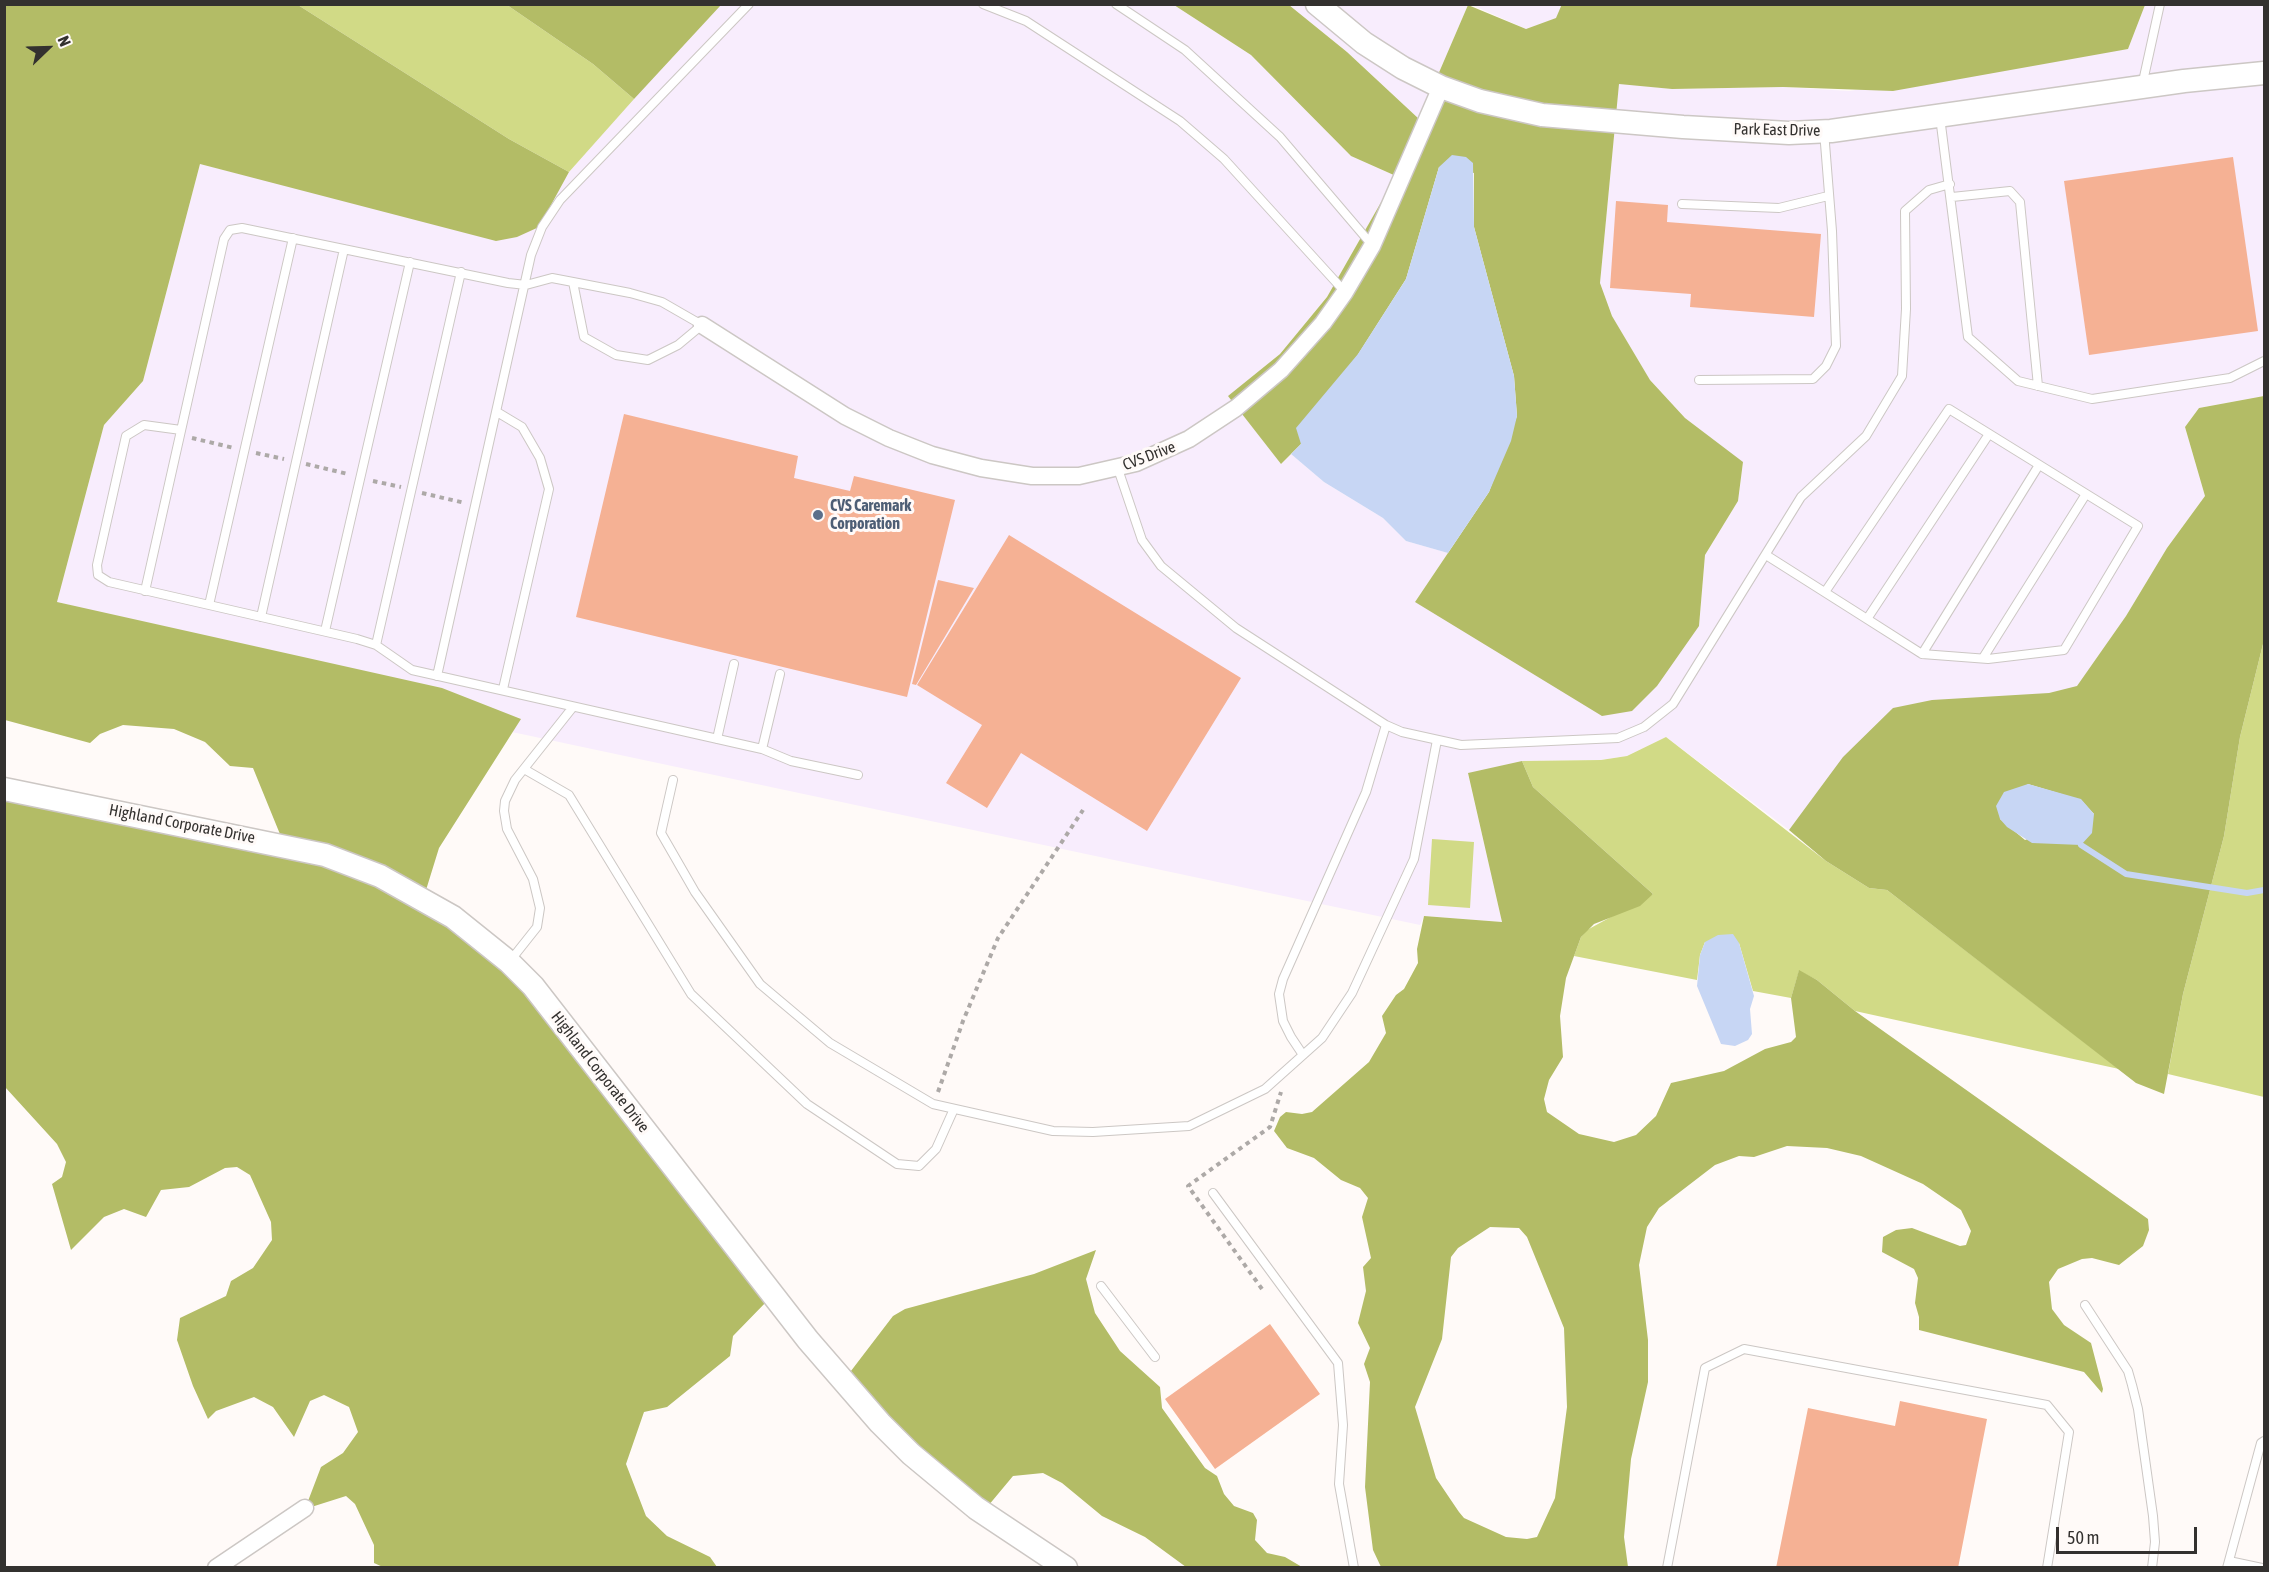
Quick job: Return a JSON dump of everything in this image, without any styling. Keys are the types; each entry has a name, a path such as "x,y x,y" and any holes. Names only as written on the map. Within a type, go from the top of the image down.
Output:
{"street":[{"name":"Park East Drive","path":"1317,4 1382,56 1441,87 1500,107 1542,115 1683,127 1789,133 1824,131 1940,117 2142,87 2265,73"},
{"name":"CVS Drive","path":"702,325 846,416 909,447 973,466 1032,476 1079,476 1118,469 1172,449 1236,408 1295,355 1346,292 1372,246 1441,87"},
{"name":"Highland Corporate Drive","path":"4,789 290,846 352,864 428,901 484,940 509,962 553,1010 856,1398 911,1454 960,1496 1014,1535 1066,1568"},
{"path":"224,1565 305,1508"}],"lane":[{"path":"437,676 531,255 542,227 560,200 749,4"},
{"path":"983,4 1026,21 1180,121 1224,159 1346,292"},
{"path":"1116,4 1185,50 1281,137 1372,246"},
{"path":"2142,87 2160,4"},
{"path":"1940,117 1952,197 1968,337 2018,381 2092,399 2230,378 2265,361"},
{"path":"1699,380 1813,379 1826,366 1836,345 1832,231 1824,131"},
{"path":"1118,469 1142,540 1161,566 1202,602 1252,640 1386,725 1402,732 1461,745 1618,738 1644,727 1672,704 1802,497 1866,436 1902,376 1906,309 1905,211 1929,190 1950,184"},
{"path":"1952,197 2010,191 2020,202 2038,386"},
{"path":"1682,204 1779,208 1828,196"},
{"path":"145,591 225,236 237,227 526,285 552,278 573,282 662,302 702,325 678,345 648,360 616,354 584,337 573,282"},
{"path":"210,605 292,238"},
{"path":"261,617 344,249"},
{"path":"325,632 410,262"},
{"path":"376,645 461,272"},
{"path":"1766,555 1922,654 1983,658 2064,650 2138,526 1948,409 1825,592"},
{"path":"497,412 522,427 540,458 549,489 503,689"},
{"path":"180,433 144,425 126,436 98,575 109,582 376,645 412,670 762,749 791,761 858,775"},
{"path":"1867,619 1989,434"},
{"path":"1922,654 2039,465"},
{"path":"1983,658 2086,494"},
{"path":"717,739 734,664"},
{"path":"762,749 780,674"},
{"path":"509,962 532,934 540,918 537,890 510,838 505,820 509,791 573,707"},
{"path":"1304,1055 1290,1037 1283,1021 1279,994 1283,979 1366,792 1386,725"},
{"path":"673,780 661,833 695,892 760,984 830,1043 933,1104 953,1111 1053,1131 1093,1132 1189,1126 1265,1089 1322,1038 1352,993 1414,859 1437,740"},
{"path":"524,769 569,795 691,994 807,1104 897,1164 920,1167 936,1149 953,1111"},
{"path":"1213,1193 1338,1362 1343,1425 1339,1484 1354,1568"},
{"path":"1101,1286 1155,1357"},
{"path":"2085,1305 2127,1371 2134,1393 2153,1516 2155,1542 2152,1568"},
{"path":"1667,1568 1705,1368 1744,1349 2047,1405 2069,1432 2047,1568"},
{"path":"2262,1568 2228,1564 2261,1443 2265,1441"}],"path":[{"path":"180,433 476,504"},
{"path":"933,1104 963,1021 998,938 1083,810"},
{"path":"1262,1289 1188,1186 1270,1127 1288,1069"}],"shaded area":[{"path":"721,5 1174,5 1251,55 1351,156 1396,176 1327,297 1280,354 1229,396 1281,464 1291,454 1324,482 1383,518 1406,541 1448,553 1415,602 1699,626 1705,555 1738,501 1743,463 1685,418 1650,380 1612,316 1600,283 1619,83 1672,89 1783,87 1849,91 2128,49 2145,5 2264,5 2264,396 2199,408 2185,427 2205,496 2167,548 2126,616 2077,687 2049,693 1820,790 1789,830 1666,737 1627,756 1601,760 1522,761 1468,774 1502,922 1424,916 1420,925 512,732 520,718 57,602 104,425 143,381 200,164 313,192 539,227 569,172 643,87"},
{"path":"1289,5 1468,5 1419,119 1347,52"},
{"path":"1472,5 1562,5 1557,18 1526,29"}],"green space":[{"path":"1562,4 2145,5 2128,49 1893,91 1783,87 1672,89 1619,84 1600,283 1612,316 1650,380 1685,418 1743,462 1738,501 1705,555 1699,626 1657,686 1632,711 1602,716 1415,602 1489,492 1517,416 1514,376 1474,227 1474,173 1439,167 1406,279 1301,444 1281,464 1228,396 1280,354 1327,297 1396,176 1351,156 1251,55 1174,5 1289,5 1347,52 1419,119 1468,5 1526,29 1556,18"},
{"path":"5,5 298,5 509,139 569,172 539,227 517,237 496,241 200,164 143,381 104,425 57,602 442,688 521,719 439,848 422,903 506,967 768,1300 733,1336 730,1356 667,1407 644,1412 626,1464 646,1516 667,1536 710,1557 717,1567 385,1568 374,1563 374,1545 355,1504 346,1496 305,1509 321,1467 343,1453 358,1432 349,1407 324,1395 310,1401 294,1437 273,1407 254,1397 216,1411 208,1419 193,1386 177,1340 180,1318 226,1296 231,1281 253,1268 272,1240 271,1222 250,1175 237,1167 225,1168 189,1187 161,1190 146,1217 124,1209 104,1217 71,1250 52,1184 62,1177 66,1162 57,1144 5,1087 5,789 284,844 253,768 230,766 205,742 174,729 123,725 100,734 90,743 5,720"},
{"path":"298,5 507,5 593,64 634,99 569,172 509,139"},
{"path":"507,5 721,5 634,99 593,64"},
{"path":"2264,396 2264,640 2240,737 2224,836 2183,994 2164,1094 2136,1083 1887,890 1869,888 1826,861 1789,830 1843,757 1893,708 1932,700 2049,693 2077,686 2126,616 2167,548 2205,496 2185,427 2199,408","holes":["2028,784 2081,800 2094,814 2025,840 2000,819"]},
{"path":"2264,640 2264,1097 2168,1074 2183,994 2224,836 2240,737"},
{"path":"1666,737 1826,861 1869,888 1887,890 2119,1069 1855,1011 1817,980 1799,971 1791,998 1753,991 1739,943 1705,942 1700,955 1697,980 1574,956 1581,937 1587,930 1653,894 1533,787 1522,761 1601,760 1627,756"},
{"path":"1522,761 1533,787 1653,894 1640,906 1594,924 1581,937 1566,978 1560,1016 1563,1057 1549,1080 1544,1099 1547,1112 1579,1134 1614,1142 1636,1135 1656,1116 1671,1083 1724,1071 1765,1049 1791,1042 1796,1037 1791,998 1799,970 1817,980 1855,1011 2148,1219 2149,1230 2143,1246 2119,1265 2092,1258 2082,1259 2058,1269 2049,1282 2052,1309 2064,1325 2091,1343 2103,1389 2102,1393 2084,1372 1919,1330 1919,1317 1915,1303 1918,1278 1914,1269 1882,1252 1883,1237 1896,1230 1912,1228 1960,1246 1966,1245 1971,1231 1961,1210 1923,1184 1861,1156 1827,1148 1787,1146 1754,1157 1739,1156 1715,1165 1659,1208 1647,1227 1639,1265 1648,1340 1648,1382 1631,1459 1624,1537 1628,1567 1381,1567 1373,1550 1365,1487 1370,1382 1364,1364 1370,1348 1358,1323 1366,1291 1363,1267 1371,1258 1362,1217 1368,1198 1360,1188 1341,1180 1314,1158 1287,1148 1274,1131 1280,1117 1286,1112 1302,1114 1312,1112 1369,1062 1386,1033 1382,1016 1396,995 1404,989 1418,963 1417,949 1424,916 1502,922 1468,773","holes":["1490,1227 1519,1228 1527,1237 1564,1328 1567,1407 1555,1498 1537,1537 1527,1539 1506,1537 1464,1518 1436,1478 1415,1407 1442,1339 1451,1257 1458,1248"]},
{"path":"1432,839 1474,842 1470,908 1428,905"},
{"path":"1096,1250 1086,1279 1095,1313 1120,1351 1160,1387 1162,1408 1205,1468 1217,1476 1224,1494 1234,1506 1253,1513 1257,1520 1255,1540 1267,1553 1285,1557 1302,1567 1186,1567 1145,1537 1102,1516 1062,1483 1043,1473 1013,1476 983,1512 841,1384 893,1316 905,1309 1034,1274"}],"water":[{"path":"1452,155 1466,157 1473,163 1474,227 1514,376 1517,416 1511,441 1489,492 1448,553 1406,541 1383,518 1324,482 1291,454 1301,444 1296,428 1358,354 1406,279 1439,167"},
{"path":"2028,784 2081,799 2094,814 2092,833 2081,845 2032,843 2007,827 2000,819 1996,806 2004,792"},
{"path":"1733,934 1739,943 1754,996 1750,1009 1752,1034 1748,1040 1735,1046 1721,1044 1697,986 1700,955 1705,942 1718,935"}],"building":[{"path":"2233,157 2258,331 2089,355 2064,181"},
{"path":"1616,201 1668,205 1667,222 1821,234 1814,317 1690,307 1691,294 1610,288"},
{"path":"624,414 798,456 794,478 850,491 854,476 955,500 907,697 576,617"},
{"path":"1009,535 1241,678 1147,831 1021,753 987,808 946,783 982,725 917,685"},
{"path":"938,580 974,588 916,685 912,684"},
{"path":"1270,1324 1320,1394 1215,1469 1165,1399"},
{"path":"1900,1401 1987,1419 1958,1568 1776,1568 1808,1408 1895,1426"}],"waterway":[{"path":"2081,845 2126,874 2247,893 2264,890"}],"place":[{"name":"CVS Caremark Corporation","path":"818,515"}]}
